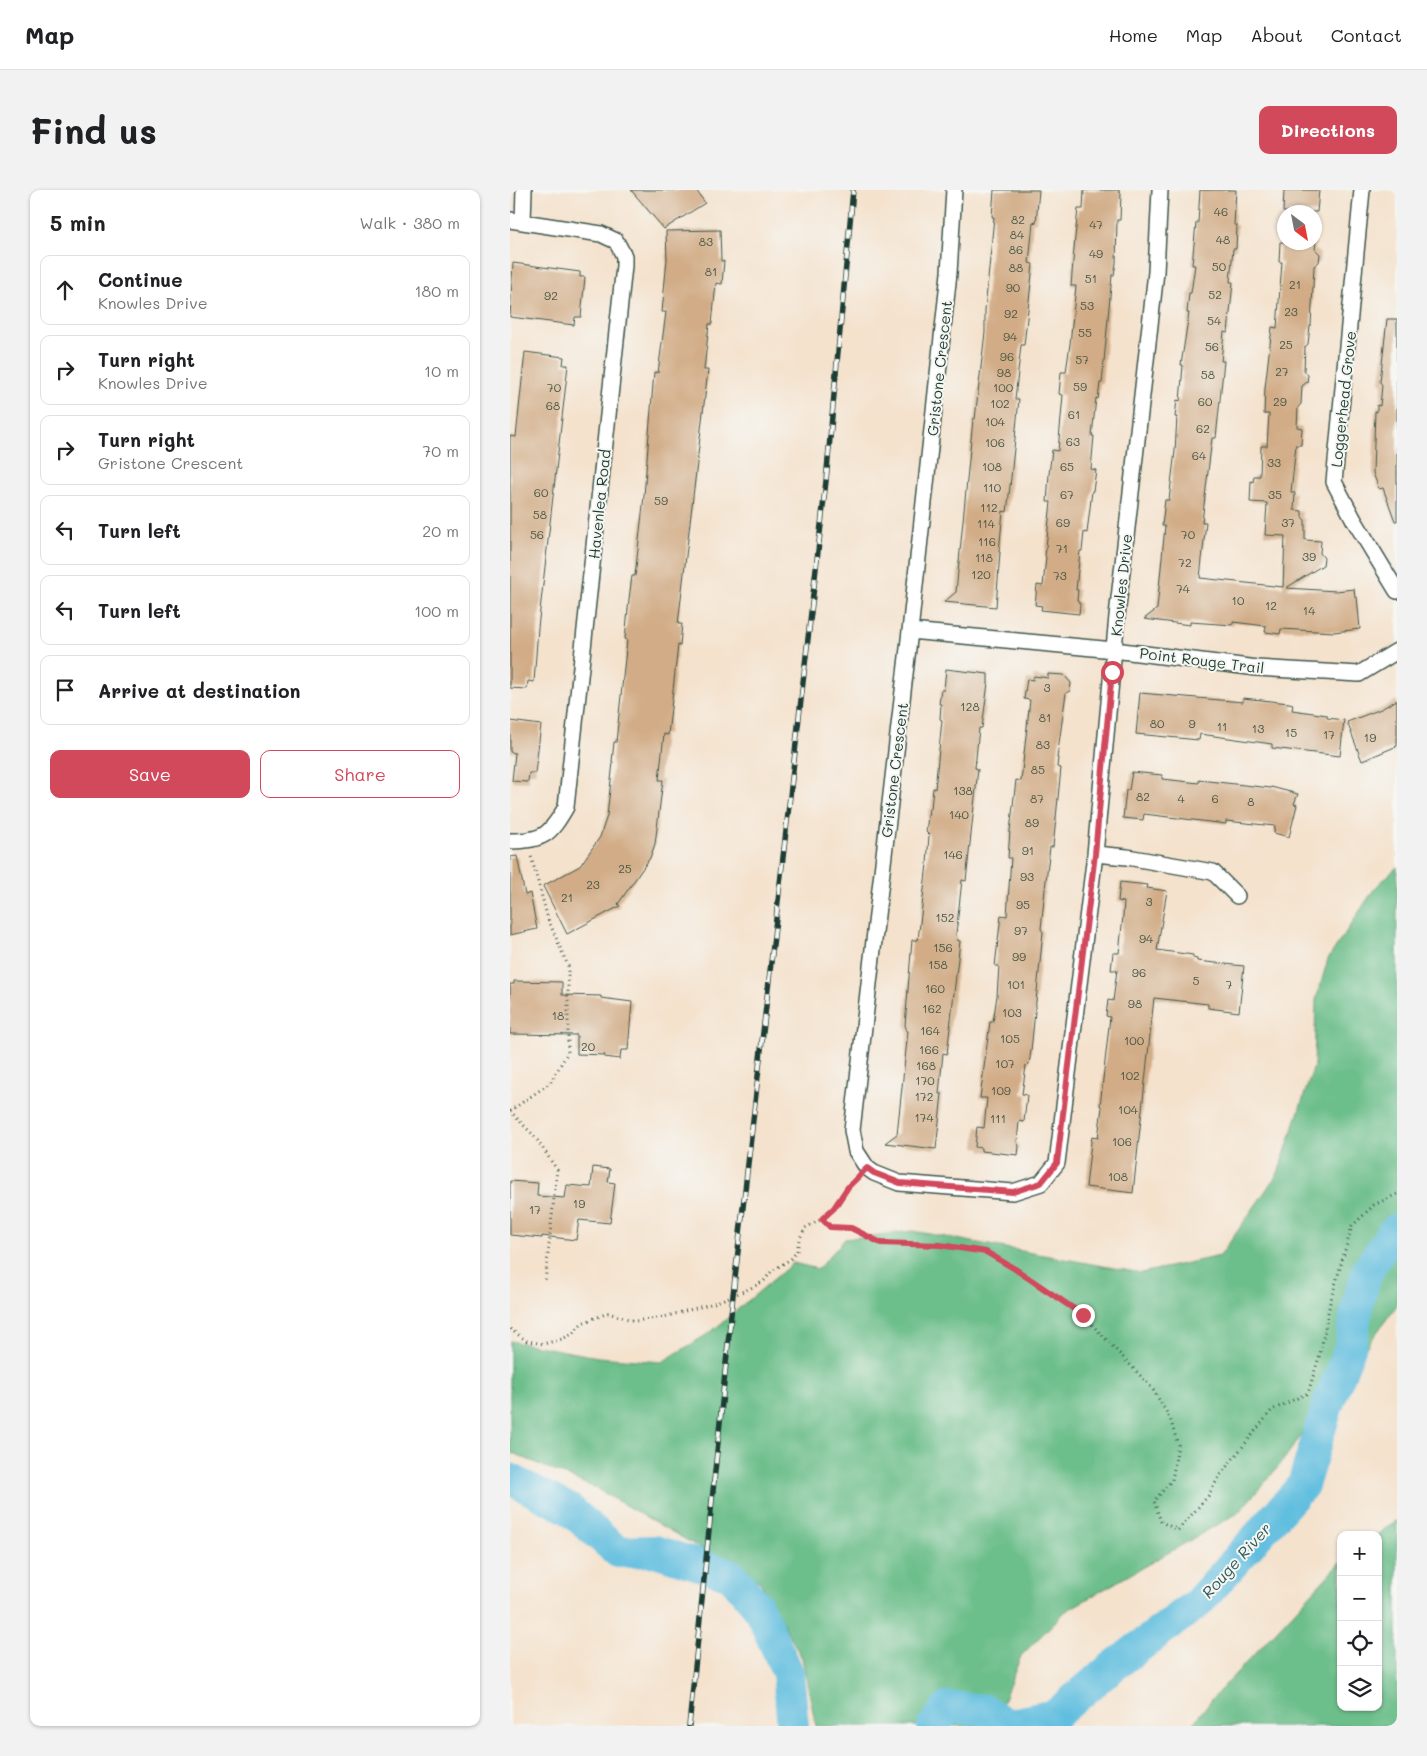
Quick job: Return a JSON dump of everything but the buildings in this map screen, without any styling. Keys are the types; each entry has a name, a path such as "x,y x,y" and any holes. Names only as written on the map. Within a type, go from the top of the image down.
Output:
{"street":[{"path":"516,221 524,190"},
{"name":"Gristone Crescent","path":"867,1168 856,1151 852,1130 910,631 949,273 954,190"},
{"name":"Knowles Drive","path":"867,1168 874,1173 900,1183 1013,1192 1041,1183 1057,1163 1095,854 1114,650 1156,272 1160,190"},
{"name":"Loggerhead Grove","path":"1362,190 1334,482 1354,520 1397,591"},
{"name":"Havenlea Road","path":"510,841 527,841 543,837 556,824 566,807 624,266 624,256 616,240 601,234 516,221"},
{"name":"Point Rouge Trail","path":"910,631 1114,650 1257,668 1359,674 1397,651"},
{"path":"1095,854 1127,857 1214,872 1237,896"}],"path":[{"path":"527,841 548,919 568,966 568,1052 550,1083 510,1111 536,1138 557,1170 546,1282"},
{"path":"510,1329 527,1341 543,1344 562,1339 572,1334 582,1323 608,1313 635,1321 664,1317 714,1303 749,1289 764,1281 771,1272 792,1258 797,1251 799,1240 805,1228 822,1219 834,1208 848,1187 867,1168"},
{"path":"822,1219 830,1227 851,1228 881,1243 940,1245 986,1252 1015,1269 1083,1315 1152,1388 1170,1418 1178,1445 1172,1480 1154,1502 1161,1522 1178,1530 1208,1496 1220,1475 1272,1410 1308,1393 1320,1354 1330,1303 1352,1226 1374,1205 1397,1194"}],"green space":[{"path":"1397,867 1397,1305 1279,1466 1238,1513 1066,1611 1021,1656 993,1726 816,1726 802,1658 760,1582 595,1488 510,1452 510,1341 598,1357 662,1362 711,1332 793,1263 818,1269 845,1239 913,1231 1141,1273 1220,1256 1278,1173 1314,1066 1316,1000 1328,959 1375,888"},
{"path":"1397,1520 1397,1726 1191,1726 1212,1699 1337,1566 1337,1711 1382,1711 1382,1531"}],"waterway":[{"name":"Rouge River","path":"933,1726 948,1707 985,1710 1007,1725 1055,1715 1111,1668 1198,1603 1303,1485 1327,1407 1350,1348 1359,1298 1368,1270 1391,1234 1397,1229"},
{"name":"Rouge River","path":"510,1479 569,1509 618,1552 655,1551 731,1575 758,1607 788,1673 793,1726"}],"railway":[{"path":"689,1726 733,1295 826,481 853,190"}],"route":[{"path":"1083,1315 1015,1269 986,1252 940,1245 881,1243 851,1228 830,1227 822,1219 834,1208 848,1187 867,1168 874,1173 900,1183 1013,1192 1041,1183 1057,1163 1095,854 1112,672"}]}
